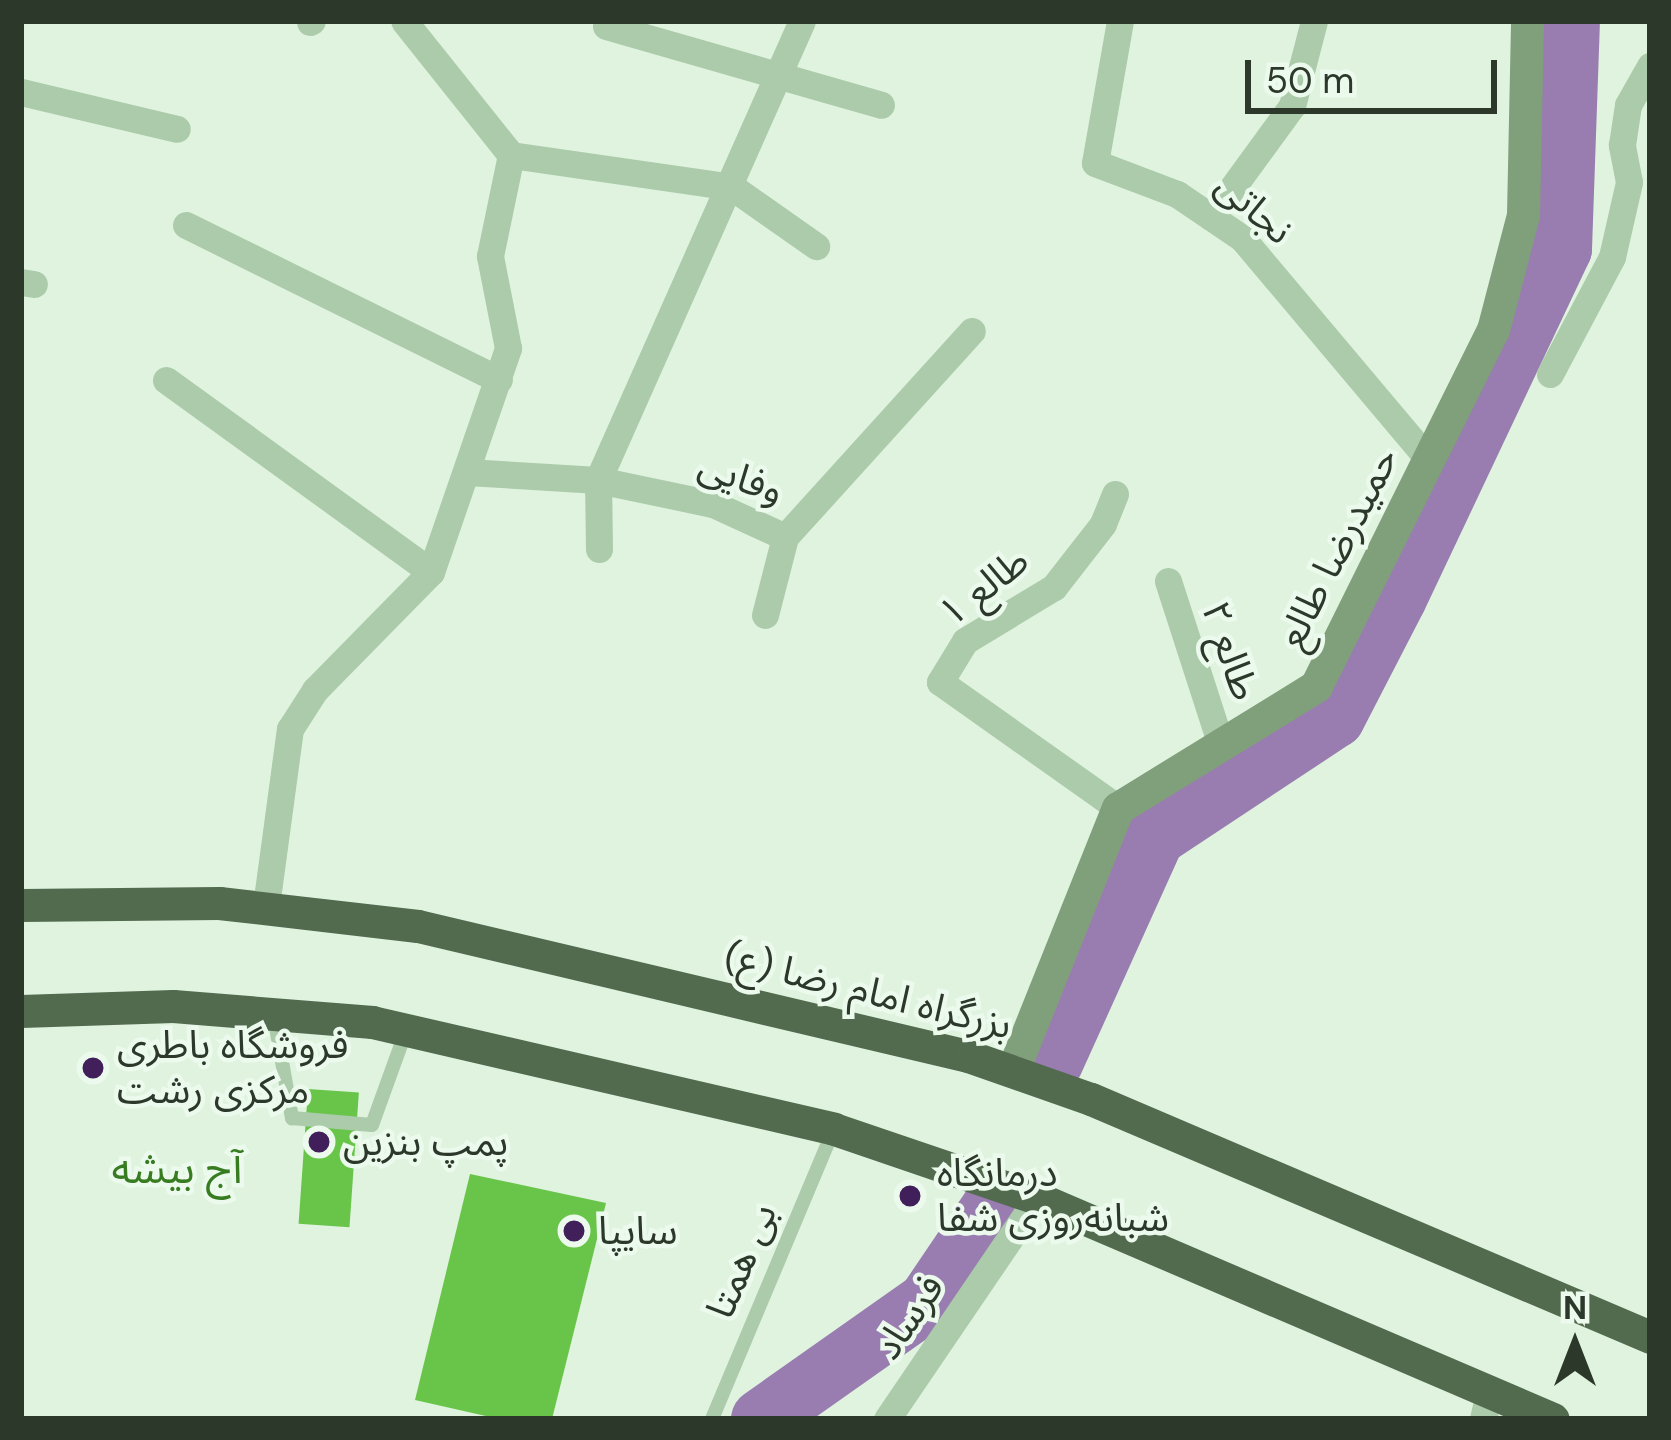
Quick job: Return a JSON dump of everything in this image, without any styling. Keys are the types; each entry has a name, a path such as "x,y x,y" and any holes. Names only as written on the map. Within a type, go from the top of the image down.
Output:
{"highway":[{"name":"بزرگراه امام رضا (ع)","path":"21,904 266,906 446,932 1013,1070 1650,1337"},
{"path":"21,1011 273,1011 407,1028 834,1129 1036,1198 1486,1405 1553,1419"}],"main road":[{"name":"حمیدرضا طالع","path":"1118,808 1316,686 1492,330 1523,214 1527,21"},
{"path":"1013,1070 1118,808"}],"street":[{"path":"404,21 512,155 732,187 816,246"},
{"path":"599,549 598,480 802,21"},
{"name":"نجاتی","path":"1120,21 1096,163 1177,194 1242,238 1429,460"},
{"path":"1211,217 1292,106 1314,21"},
{"path":"605,26 778,80 881,105"},
{"path":"1550,374 1612,257 1630,182 1622,146 1628,105 1650,66"},
{"path":"21,92 177,129"},
{"path":"266,906 290,729 315,690 431,572 499,380 506,313 490,256 512,155"},
{"path":"186,225 499,380"},
{"name":"وفایی","path":"467,472 598,480 712,504 785,537 972,331"},
{"path":"166,380 431,572"},
{"name":"طالع ۱","path":"1114,494 1102,524 1054,587 965,641 940,682 1118,808"},
{"path":"765,615 785,537"},
{"name":"طالع ۲","path":"1168,581 1221,745"},
{"name":"فرساد","path":"887,1419 1036,1198"}],"lane":[{"path":"273,1011 292,1118 372,1125 407,1028"},
{"name":"بی همتا","path":"712,1419 834,1129"}],"building":[{"path":"308,1089 359,1093 349,1227 299,1224"},
{"path":"470,1174 606,1203 552,1419 499,1419 415,1400"}],"waterway":[{"path":"1053,1063 1155,837 1335,718 1397,598 1562,249 1570,21"},
{"path":"761,1419 928,1301 997,1199"}],"place":[{"name":"فروشگاه باطری مرکزی رشت","path":"93,1068"},
{"name":"پمپ بنزین","path":"319,1142"},
{"name":"درمانگاه شبانه‌روزی شفا","path":"910,1196"},
{"name":"سایپا","path":"574,1231"}],"district":[{"name":"آج بیشه","path":"177,1169"}]}
